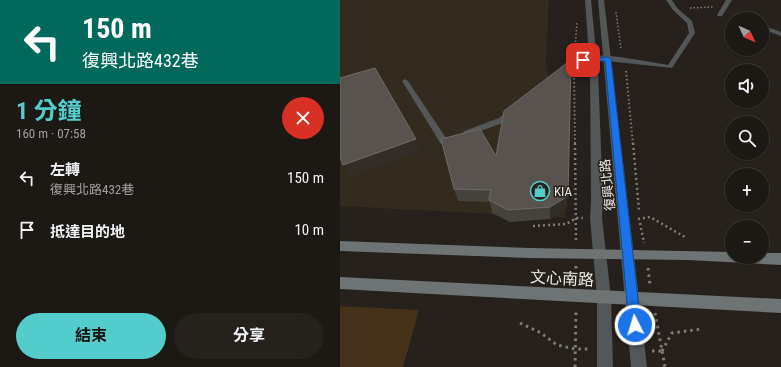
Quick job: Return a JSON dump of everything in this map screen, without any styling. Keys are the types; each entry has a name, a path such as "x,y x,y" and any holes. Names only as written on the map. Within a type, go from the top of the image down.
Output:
{"main road":[{"name":"文心南路","path":"340,246 522,252 688,254 725,256"},
{"name":"文心南路","path":"769,258 781,259"},
{"name":"文心南路","path":"340,283 604,297 652,302 781,306"}],"street":[{"name":"復興北路","path":"588,0 593,59 597,200 596,218 604,297 605,367"},
{"name":"復興北路","path":"601,0 624,219 626,254 633,299 639,367"},
{"path":"769,30 781,34"}],"lane":[{"path":"556,75 573,61 593,59 625,60 670,67 692,33 690,22 675,9 669,0"},
{"path":"720,16 729,0"},
{"path":"405,81 444,142 502,120 520,105"}],"path":[{"path":"675,9 725,6"},
{"path":"615,7 621,51 625,60 640,220 650,217 685,237"},
{"path":"533,226 566,224 577,218 573,61 576,45 577,15"},
{"path":"520,323 541,333 557,345 575,349 575,367"},
{"path":"665,367 662,351 672,333 702,329"}],"shaded area":[{"path":"340,0 549,0 546,60 566,218 340,206"},
{"path":"340,306 419,310 403,367 340,367"}],"building":[{"path":"571,60 568,196 550,207 508,210 489,200 491,190 454,189 441,139 480,129 496,156 504,111"},
{"path":"375,68 416,139 343,165 340,157 340,78"}],"place":[{"name":"KIA","path":"540,191"}],"route":[{"path":"583,60 608,59 624,219 626,254 633,299 635,325"}]}
